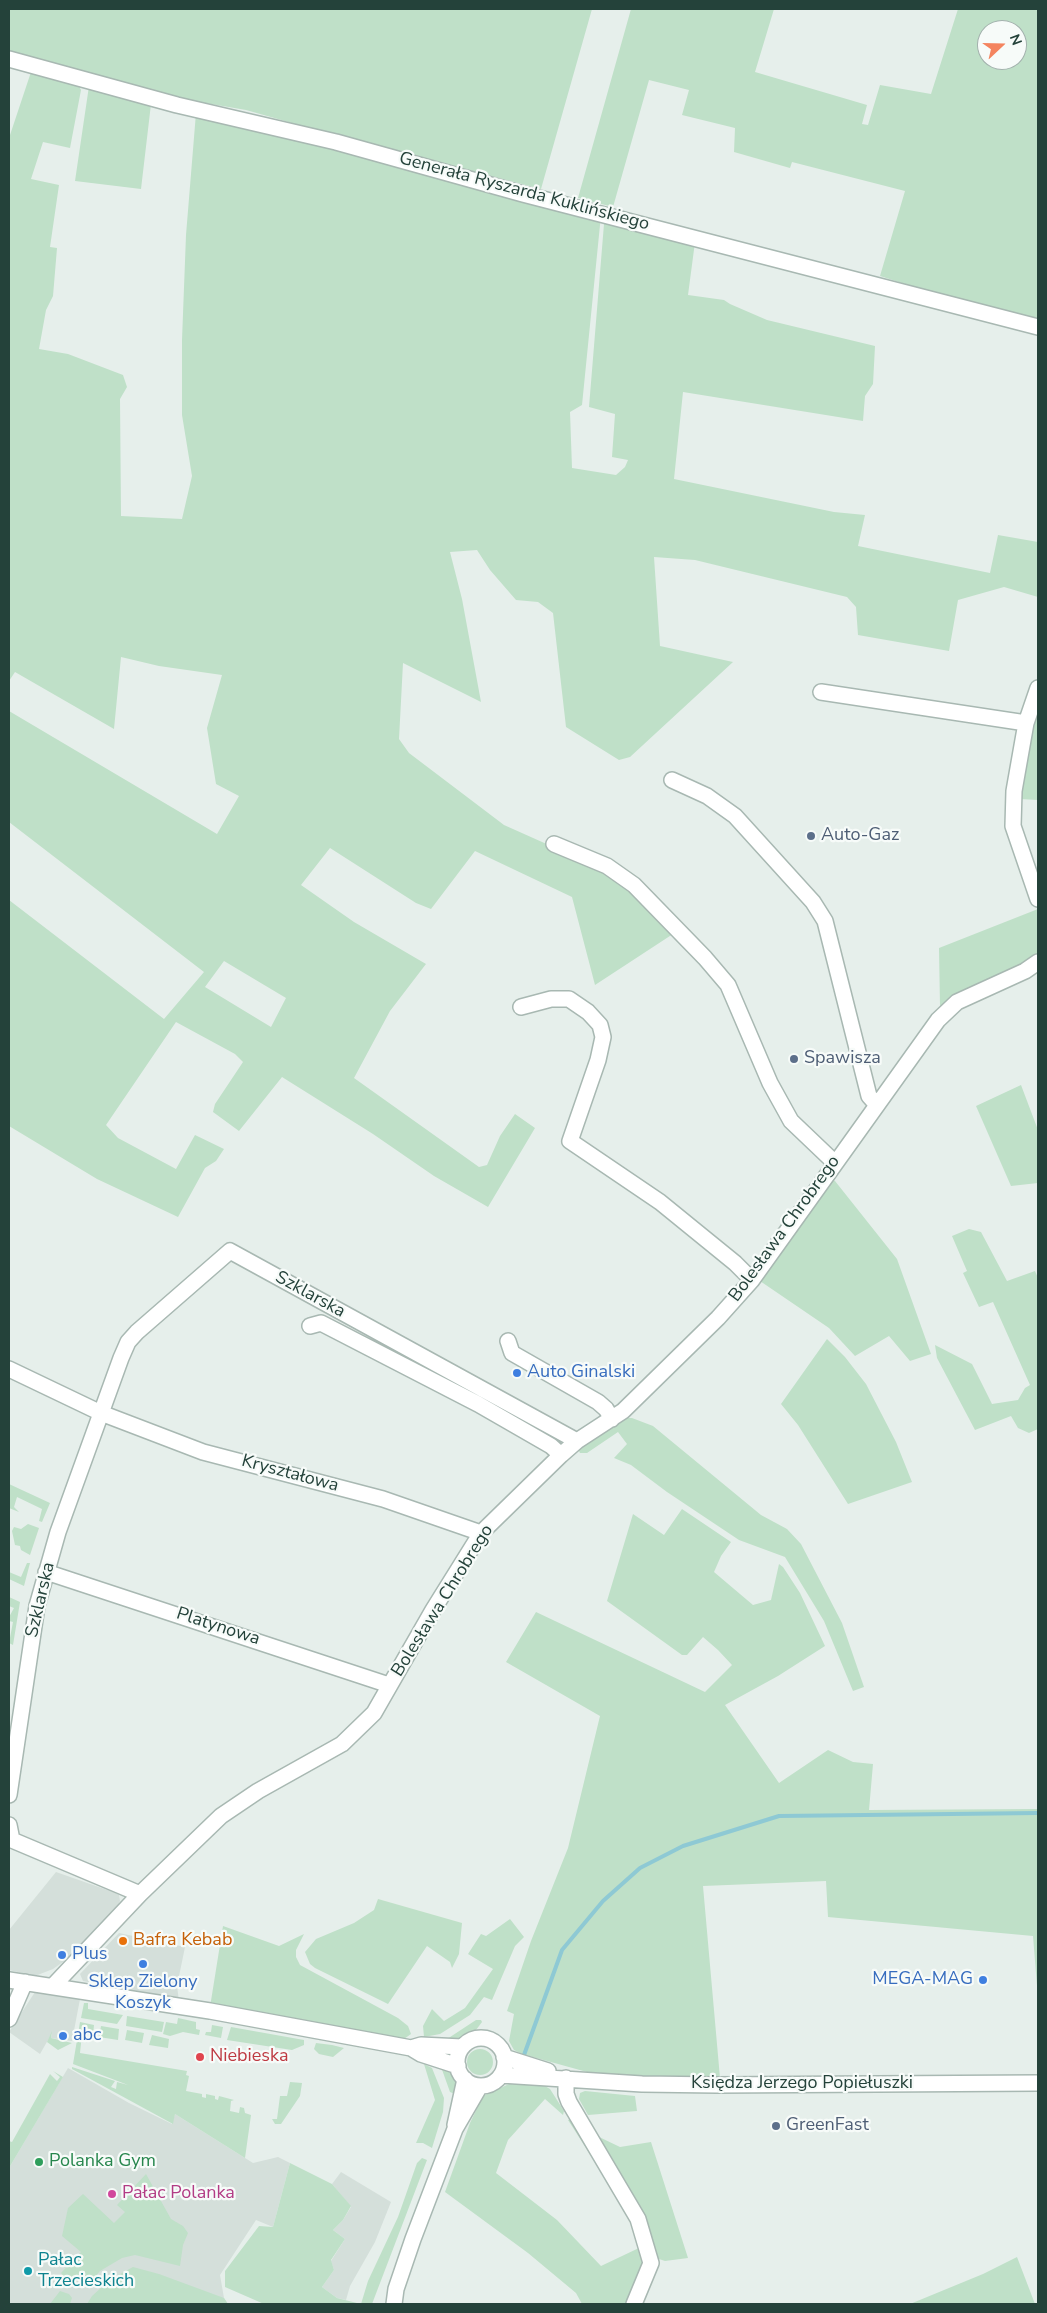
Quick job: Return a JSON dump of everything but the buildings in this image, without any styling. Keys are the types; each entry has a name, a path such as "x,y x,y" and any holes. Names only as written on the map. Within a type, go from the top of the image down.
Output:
{"street":[{"name":"Generała Ryszarda Kuklińskiego","path":"9,59 177,105 336,142 523,194 1038,327"},
{"path":"1038,688 1026,723 1014,791 1013,826 1038,899"},
{"path":"820,692 1026,723"},
{"path":"672,780 707,796 734,816 813,902 832,941 869,1096 877,1105"},
{"path":"554,844 607,866 634,885 705,958 728,985 770,1083 792,1121 834,1162"},
{"name":"Bolesława Chrobrego","path":"53,1986 140,1894 221,1816 258,1791 342,1744 374,1713 481,1533 577,1441 623,1411 718,1318 752,1280 834,1162 938,1020 957,1002 1025,971 1038,962"},
{"path":"521,1007 551,999 569,999 588,1012 600,1025 603,1037 598,1060 570,1141 660,1202 735,1263 752,1280"},
{"name":"Szklarska","path":"9,1795 36,1614 46,1572 58,1532 128,1342 230,1251 577,1441"},
{"path":"310,1326 321,1323 470,1400 551,1446 561,1455"},
{"path":"508,1341 512,1354 598,1402 606,1408 612,1418"},
{"path":"9,1369 101,1413"},
{"name":"Kryształowa","path":"101,1413 203,1452 383,1499 481,1533"},
{"name":"Platynowa","path":"46,1572 389,1685"},
{"path":"9,1825 12,1840 140,1894"},
{"path":"9,1980 210,2011 411,2048 421,2054 458,2066"},
{"path":"9,2019 25,1982"},
{"path":"455,2129 455,2118 465,2080 458,2066 458,2059 462,2048 473,2040 486,2039 500,2048 505,2063 501,2075 493,2083 480,2086 465,2080"},
{"path":"411,2048 421,2045 462,2048"},
{"name":"Księdza Jerzego Popiełuszki","path":"504,2057 566,2078"},
{"name":"Księdza Jerzego Popiełuszki","path":"501,2075 642,2084 1038,2083"},
{"path":"566,2078 566,2094 569,2102 638,2219 650,2263 634,2304"},
{"path":"394,2304 396,2290 413,2239 455,2129 480,2086"}],"shaded area":[{"path":"56,1872 119,1895 120,1901 117,1908 70,1957 53,1969 35,1976 9,1970 9,1930"},
{"path":"119,1933 185,1947 177,1986 179,2001 83,1981 80,1974"},
{"path":"35,1992 80,1999 72,2041 51,2038 52,2033 40,2054 9,2032"},
{"name":"Pałac Polanka","path":"68,2068 129,2103 172,2124 175,2114 253,2163 278,2157 290,2163 273,2227 256,2220 220,2275 224,2298 228,2304 9,2304 9,2168"},
{"path":"341,2172 391,2202 375,2242 350,2286 346,2300 337,2298 322,2287 334,2270 331,2261 345,2239 333,2230 343,2220 351,2207 332,2184"}],"green space":[{"path":"9,9 592,9 541,189 246,110 182,99 9,55"},
{"path":"631,9 774,9 755,72 867,105 862,124 868,125 880,85 931,94 958,9 1038,9 1038,323 999,314 880,276 905,191 792,162 790,168 734,152 735,128 682,115 689,90 649,80 613,207 578,198"},
{"path":"32,69 77,82 81,90 70,148 43,142 31,179 59,185 50,247 57,248 53,296 46,310 39,349 68,354 123,375 127,387 120,399 121,516 182,519 192,476 182,415 182,340 186,235 196,113 601,215 582,405 570,412 572,468 616,475 625,467 628,460 612,457 615,414 589,407 604,224 611,219 695,242 688,295 724,300 767,320 875,346 873,384 865,396 863,421 683,392 674,479 834,512 865,515 858,546 990,573 998,535 1038,542 1038,597 1004,587 958,600 949,651 858,635 856,607 847,597 695,560 654,557 660,646 733,662 630,757 619,760 566,727 553,613 538,602 516,600 490,570 477,550 450,552 462,599 481,702 403,663 399,739 409,753 504,825 607,871 676,932 595,985 572,897 475,851 431,909 416,903 330,848 301,885 354,922 426,964 390,1011 354,1078 479,1167 487,1165 500,1136 515,1114 535,1128 488,1207 434,1176 373,1134 282,1077 239,1131 213,1112 215,1104 243,1062 235,1054 176,1022 106,1125 118,1138 176,1169 195,1135 224,1149 216,1161 205,1168 178,1217 97,1179 9,1126 9,900 164,1019 204,972 9,822 9,711 217,834 239,796 216,784 207,728 222,675 159,666 121,657 114,729 15,672 9,681 9,138","holes":["224,961 286,998 271,1027 205,987"]},
{"path":"89,86 151,104 141,189 75,181"},
{"path":"1038,710 1038,800 1020,799 1031,731"},
{"path":"1038,909 1037,957 940,1006 939,948"},
{"path":"1021,1085 1038,1130 1038,1183 1011,1186 976,1106"},
{"path":"830,1178 835,1181 897,1259 931,1354 910,1361 889,1336 855,1356 829,1328 760,1281"},
{"path":"969,1229 981,1232 1007,1281 1035,1271 1038,1278 1038,1429 1029,1433 1018,1428 1011,1416 975,1430 937,1358 935,1345 972,1364 992,1404 1018,1400 1025,1388 1030,1385 993,1302 979,1307 963,1273 967,1271 952,1236"},
{"path":"827,1339 845,1357 866,1384 896,1442 912,1482 848,1504 798,1425 781,1404"},
{"path":"621,1418 632,1418 653,1426 761,1515 787,1529 801,1544 842,1623 864,1687 853,1691 824,1621 785,1557 739,1540 667,1492 631,1465 614,1458 627,1444 618,1432 587,1453 580,1453 578,1449"},
{"path":"9,1484 50,1503 42,1522 39,1521 42,1509 17,1497 14,1507 19,1512 9,1508"},
{"path":"682,1509 731,1542 721,1556 714,1572 753,1605 771,1600 779,1564 783,1567 800,1593 825,1646 778,1676 725,1705 779,1783 828,1750 853,1762 873,1764 869,1810 1038,1809 1038,1998 1033,1936 828,1917 826,1881 703,1886 720,2078 646,2078 587,2072 522,2054 514,2050 509,2041 514,2014 507,2011 531,1941 568,1848 600,1716 506,1662 536,1612 705,1692 732,1665 718,1650 703,1637 687,1655 682,1655 607,1601 633,1514 664,1535"},
{"path":"28,1524 39,1528 30,1555 21,1550 20,1546 15,1545 12,1531 14,1527 21,1529"},
{"path":"27,1563 30,1563 24,1586 9,1579 9,1572 21,1577"},
{"path":"9,1597 20,1602 13,1645 9,1643 13,1622 9,1621 9,1617 14,1608 9,1606"},
{"path":"378,1899 462,1923 459,1954 452,1968 450,1962 427,1946 388,2004 315,1968 310,1964 305,1952 316,1939 354,1923 374,1910"},
{"path":"510,1919 524,1937 515,1946 492,2000 484,1997 470,2015 440,2034 424,2037 423,2026 432,2009 444,2021 465,2008 493,1969 468,1954 481,1934 486,1936"},
{"path":"223,1926 279,1946 304,1934 296,1950 296,1957 300,1965 398,2018 408,2026 411,2034 404,2039 210,2007"},
{"path":"84,2003 88,2003 88,2009 123,2015 117,2024 81,2018"},
{"path":"127,2016 164,2022 162,2032 126,2026"},
{"path":"178,2018 196,2022 196,2029 200,2030 199,2035 183,2032 170,2036 163,2034 166,2022 177,2024"},
{"path":"476,2020 481,2020 482,2022 476,2030 456,2041 444,2041"},
{"path":"80,2022 94,2025 93,2035 82,2034 80,2053 187,2071 186,2075 189,2076 186,2091 202,2094 202,2097 206,2098 206,2094 215,2096 215,2099 218,2100 219,2096 234,2100 231,2101 230,2111 239,2113 240,2107 244,2108 245,2113 251,2115 245,2158 175,2114 173,2124 72,2069 72,2067 115,2081 111,2087 116,2089 117,2082 128,2085 73,2064"},
{"path":"212,2025 223,2027 221,2038 205,2035 206,2032 211,2032"},
{"path":"101,2026 119,2029 118,2040 99,2037"},
{"path":"231,2027 304,2040 304,2045 292,2050 227,2040"},
{"path":"127,2030 144,2033 142,2043 125,2040"},
{"path":"52,2031 51,2038 72,2043 58,2050 47,2042"},
{"path":"152,2035 169,2039 168,2048 149,2045"},
{"path":"316,2043 344,2048 333,2057 319,2054 314,2049"},
{"path":"480,2049 489,2053 493,2062 489,2071 480,2075 471,2071 467,2062 471,2053"},
{"path":"424,2064 432,2068 444,2098 443,2112 432,2148 423,2143 416,2143 435,2100"},
{"path":"440,2064 452,2073 456,2082 455,2094 450,2092"},
{"path":"53,2071 63,2077 9,2168 9,2141 12,2142 50,2074 57,2081 60,2077"},
{"path":"290,2082 302,2083 300,2096 281,2124 275,2124 272,2119 277,2119 280,2096 287,2096"},
{"path":"509,2084 545,2086 550,2089 564,2111 563,2115 545,2099 508,2140 496,2173 557,2220 601,2266 641,2247 624,2207 568,2120 574,2118 636,2222 644,2246 646,2262 630,2304 582,2304 576,2293 528,2253 445,2192 470,2123 483,2096"},
{"path":"585,2091 635,2096 637,2111 588,2115 579,2099 580,2093"},
{"path":"595,2135 620,2147 651,2142 688,2258 665,2261 656,2258"},
{"path":"422,2158 427,2160 372,2304 361,2304 368,2281 398,2217 417,2163"},
{"path":"290,2163 332,2184 351,2206 343,2220 333,2230 345,2239 331,2260 334,2270 322,2287 337,2298 361,2304 264,2304 225,2287 225,2271 259,2226 273,2227"},
{"path":"146,2174 171,2219 183,2226 188,2233 183,2245 180,2266 135,2255 122,2258 100,2271 93,2279 67,2280 61,2273 81,2252 62,2236 68,2208 83,2194 114,2223 125,2212 117,2205"},
{"path":"1017,2257 1035,2304 910,2304 983,2274"},
{"path":"133,2267 159,2274 224,2298 228,2304 87,2304 92,2296 111,2279"},
{"path":"60,2291 69,2294 72,2298 70,2304 50,2304"}],"waterway":[{"path":"524,2055 562,1950 603,1901 640,1868 683,1846 779,1816 1038,1813"}],"place":[{"name":"Auto-Gaz","path":"811,836"},
{"name":"Spawisza","path":"794,1059"},
{"name":"Auto Ginalski","path":"517,1373"},
{"name":"Bafra Kebab","path":"123,1941"},
{"name":"Plus","path":"62,1955"},
{"name":"Sklep Zielony Koszyk","path":"143,1964"},
{"name":"MEGA-MAG","path":"983,1980"},
{"name":"abc","path":"63,2036"},
{"name":"Niebieska","path":"200,2057"},
{"name":"GreenFast","path":"776,2126"},
{"name":"Polanka Gym","path":"39,2162"},
{"name":"Pałac Polanka","path":"112,2194"},
{"name":"Pałac Trzecieskich","path":"28,2271"}]}
